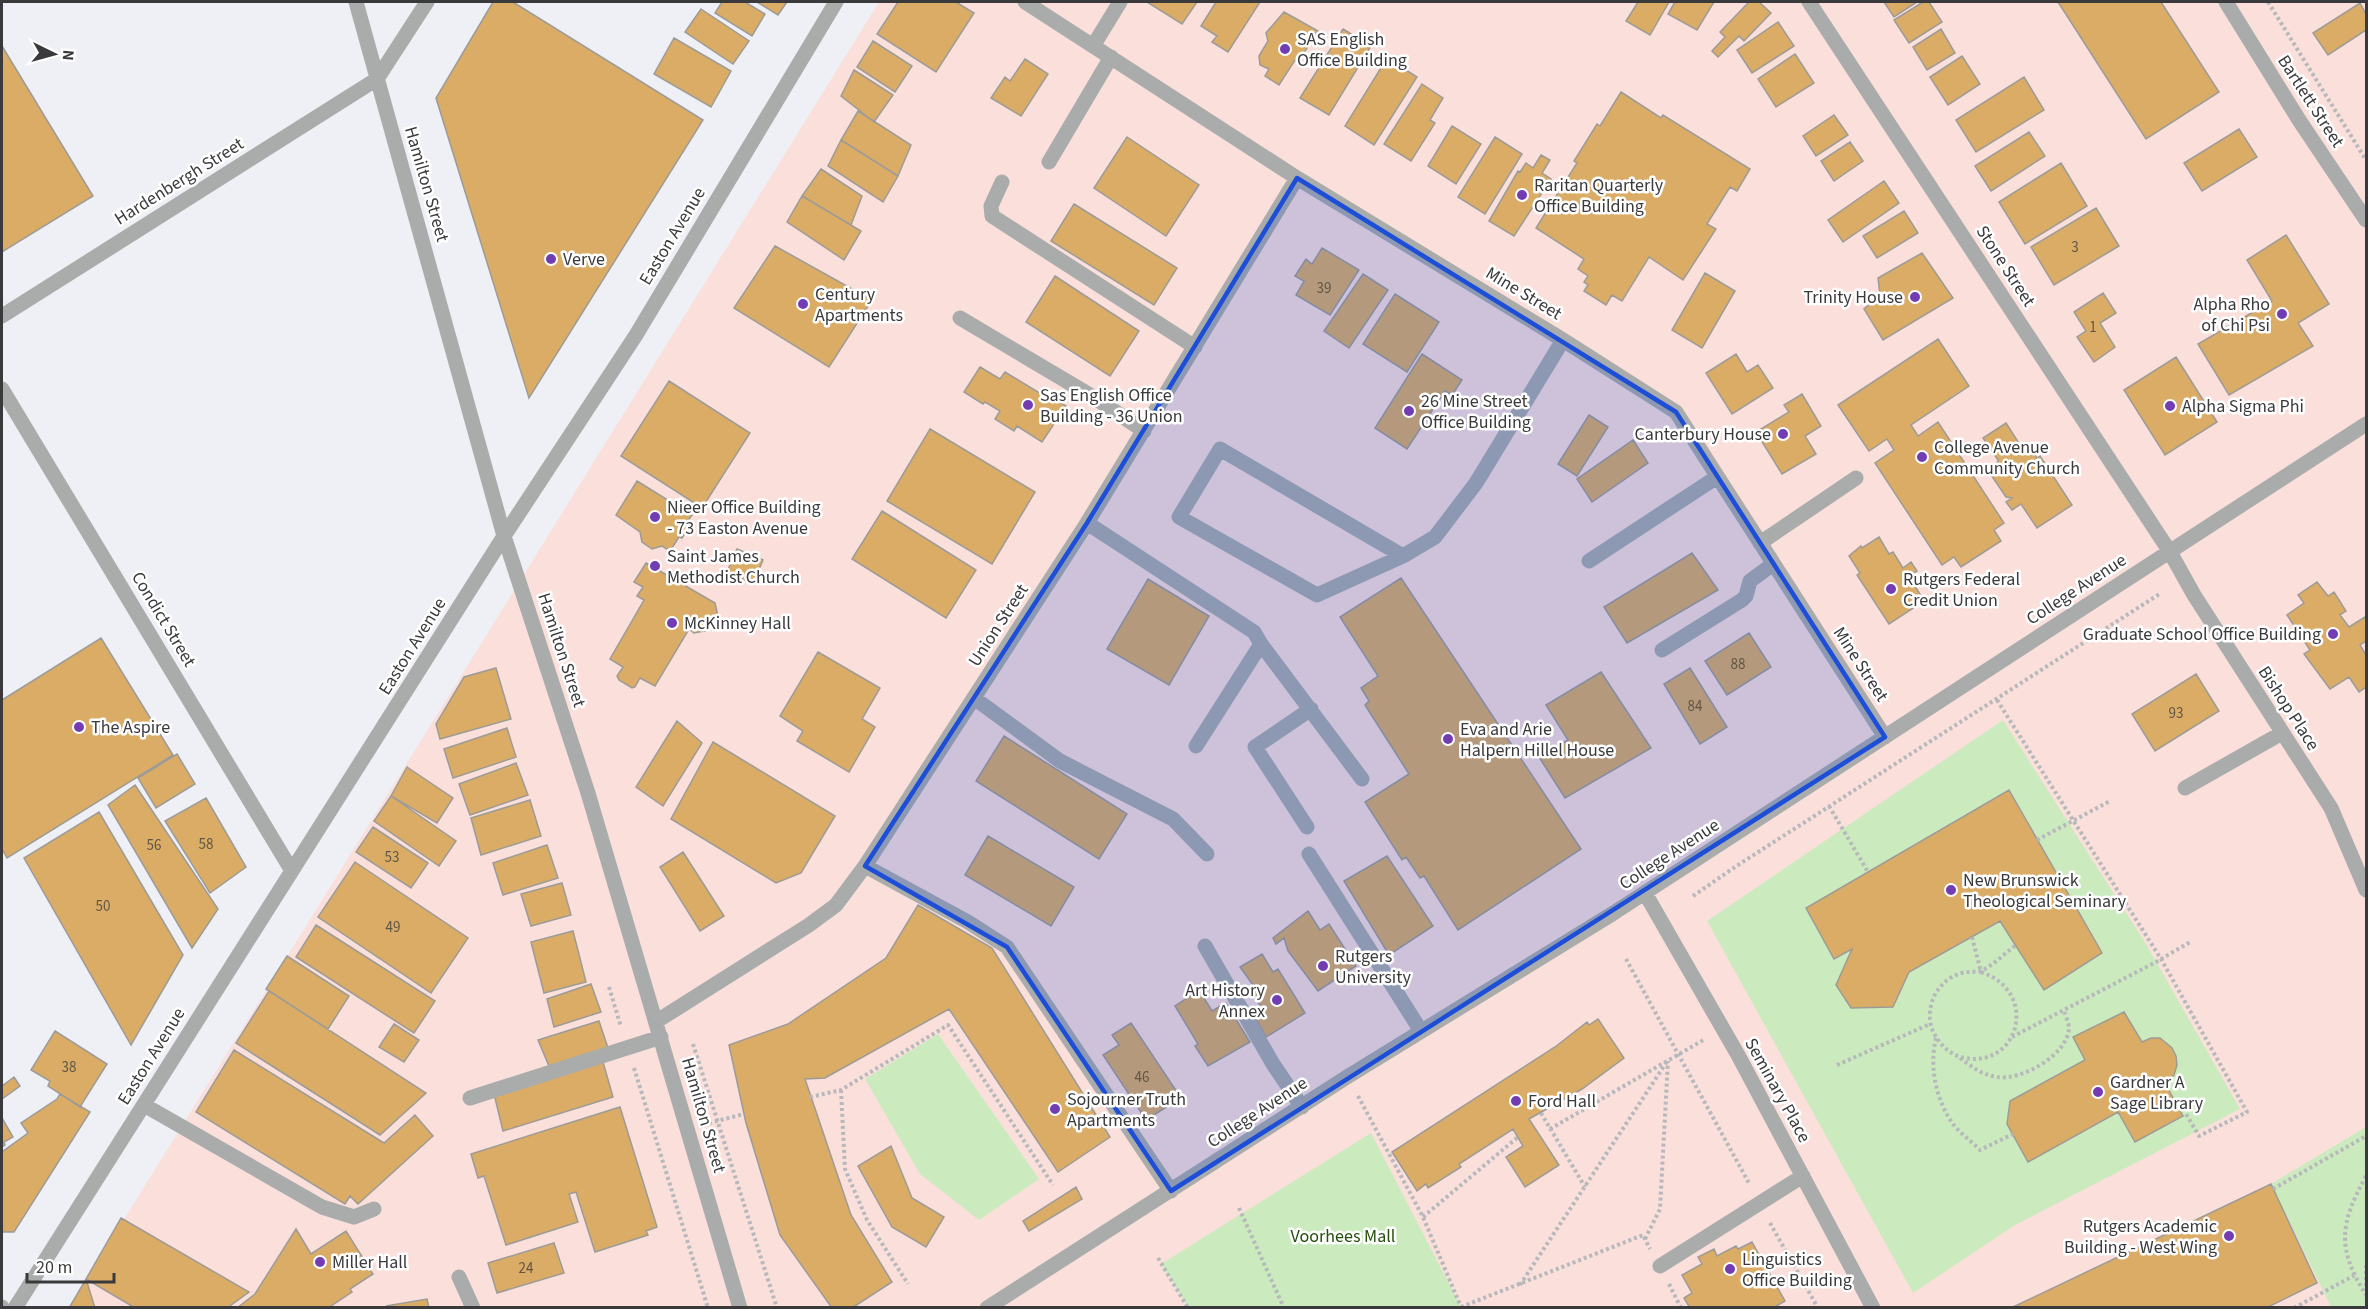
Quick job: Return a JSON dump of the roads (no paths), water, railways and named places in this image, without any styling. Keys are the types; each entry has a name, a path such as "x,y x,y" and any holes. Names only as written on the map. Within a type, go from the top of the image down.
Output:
{"street":[{"name":"Hamilton Street","path":"356,2 504,536 588,793 740,1308"},
{"path":"377,79 427,2"},
{"name":"Easton Avenue","path":"15,1308 504,536 636,335 836,2"},
{"name":"Mine Street","path":"1025,2 1297,178 1563,340 1676,412 1885,737"},
{"path":"1093,45 1120,2"},
{"name":"Stone Street","path":"1809,2 2170,552"},
{"name":"Bartlett Street","path":"2226,2 2299,120 2367,220"},
{"path":"1049,162 1111,57"},
{"name":"Hardenbergh Street","path":"2,316 377,79"},
{"name":"Union Street","path":"657,1021 809,925 836,905 865,866 1087,523 1297,178"},
{"path":"1002,182 991,206 992,216 1195,347"},
{"path":"960,318 1095,398 1144,430"},
{"path":"1403,556 1220,449 1179,517 1317,595 1403,556 1435,537 1476,483 1563,340"},
{"name":"Condict Street","path":"2,389 292,871"},
{"name":"College Avenue","path":"987,1308 1347,1077 1645,893 2367,424"},
{"path":"1589,561 1717,477"},
{"path":"1760,543 1856,478"},
{"path":"1087,523 1254,632 1362,779"},
{"name":"Bishop Place","path":"2170,552 2194,595 2331,808 2367,890"},
{"path":"1662,650 1742,600 1746,596 1750,581 1773,564"},
{"path":"1196,746 1261,644"},
{"path":"974,698 1060,761 1173,819 1207,854"},
{"path":"1307,827 1255,747 1311,709"},
{"path":"2185,788 2282,733"},
{"path":"1309,854 1420,1031"},
{"path":"865,866 968,922 1007,947 1171,1191"},
{"name":"Seminary Place","path":"1645,893 1738,1054 1873,1308"},
{"path":"1205,946 1273,1064 1302,1107"},
{"path":"470,1098 661,1037"},
{"path":"144,1105 322,1207 354,1217 374,1209"},
{"path":"1660,1266 1803,1176"},
{"path":"459,1277 473,1308"}],"place":[{"name":"SAS English Office Building","path":"1285,49"},
{"name":"Raritan Quarterly Office Building","path":"1522,195"},
{"name":"Verve","path":"551,259"},
{"name":"Trinity House","path":"1915,297"},
{"name":"Century Apartments","path":"803,304"},
{"name":"Alpha Rho of Chi Psi","path":"2282,314"},
{"name":"Sas English Office Building - 36 Union","path":"1028,405"},
{"name":"Alpha Sigma Phi","path":"2170,406"},
{"name":"26 Mine Street Office Building","path":"1409,411"},
{"name":"Canterbury House","path":"1783,434"},
{"name":"College Avenue Community Church","path":"1922,457"},
{"name":"Nieer Office Building - 73 Easton Avenue","path":"655,517"},
{"name":"Saint James Methodist Church","path":"655,566"},
{"name":"Rutgers Federal Credit Union","path":"1891,589"},
{"name":"McKinney Hall","path":"672,623"},
{"name":"Graduate School Office Building","path":"2333,634"},
{"name":"The Aspire","path":"79,727"},
{"name":"Eva and Arie Halpern Hillel House","path":"1448,739"},
{"name":"New Brunswick Theological Seminary","path":"1951,890"},
{"name":"Rutgers University","path":"1323,966"},
{"name":"Art History Annex","path":"1277,1000"},
{"name":"Gardner A Sage Library","path":"2098,1092"},
{"name":"Ford Hall","path":"1516,1101"},
{"name":"Sojourner Truth Apartments","path":"1055,1109"},
{"name":"Rutgers Academic Building - West Wing","path":"2229,1236"},
{"name":"Miller Hall","path":"320,1262"},
{"name":"Linguistics Office Building","path":"1730,1269"}],"park label":[{"name":"Voorhees Mall","path":"1343,1236"}]}
